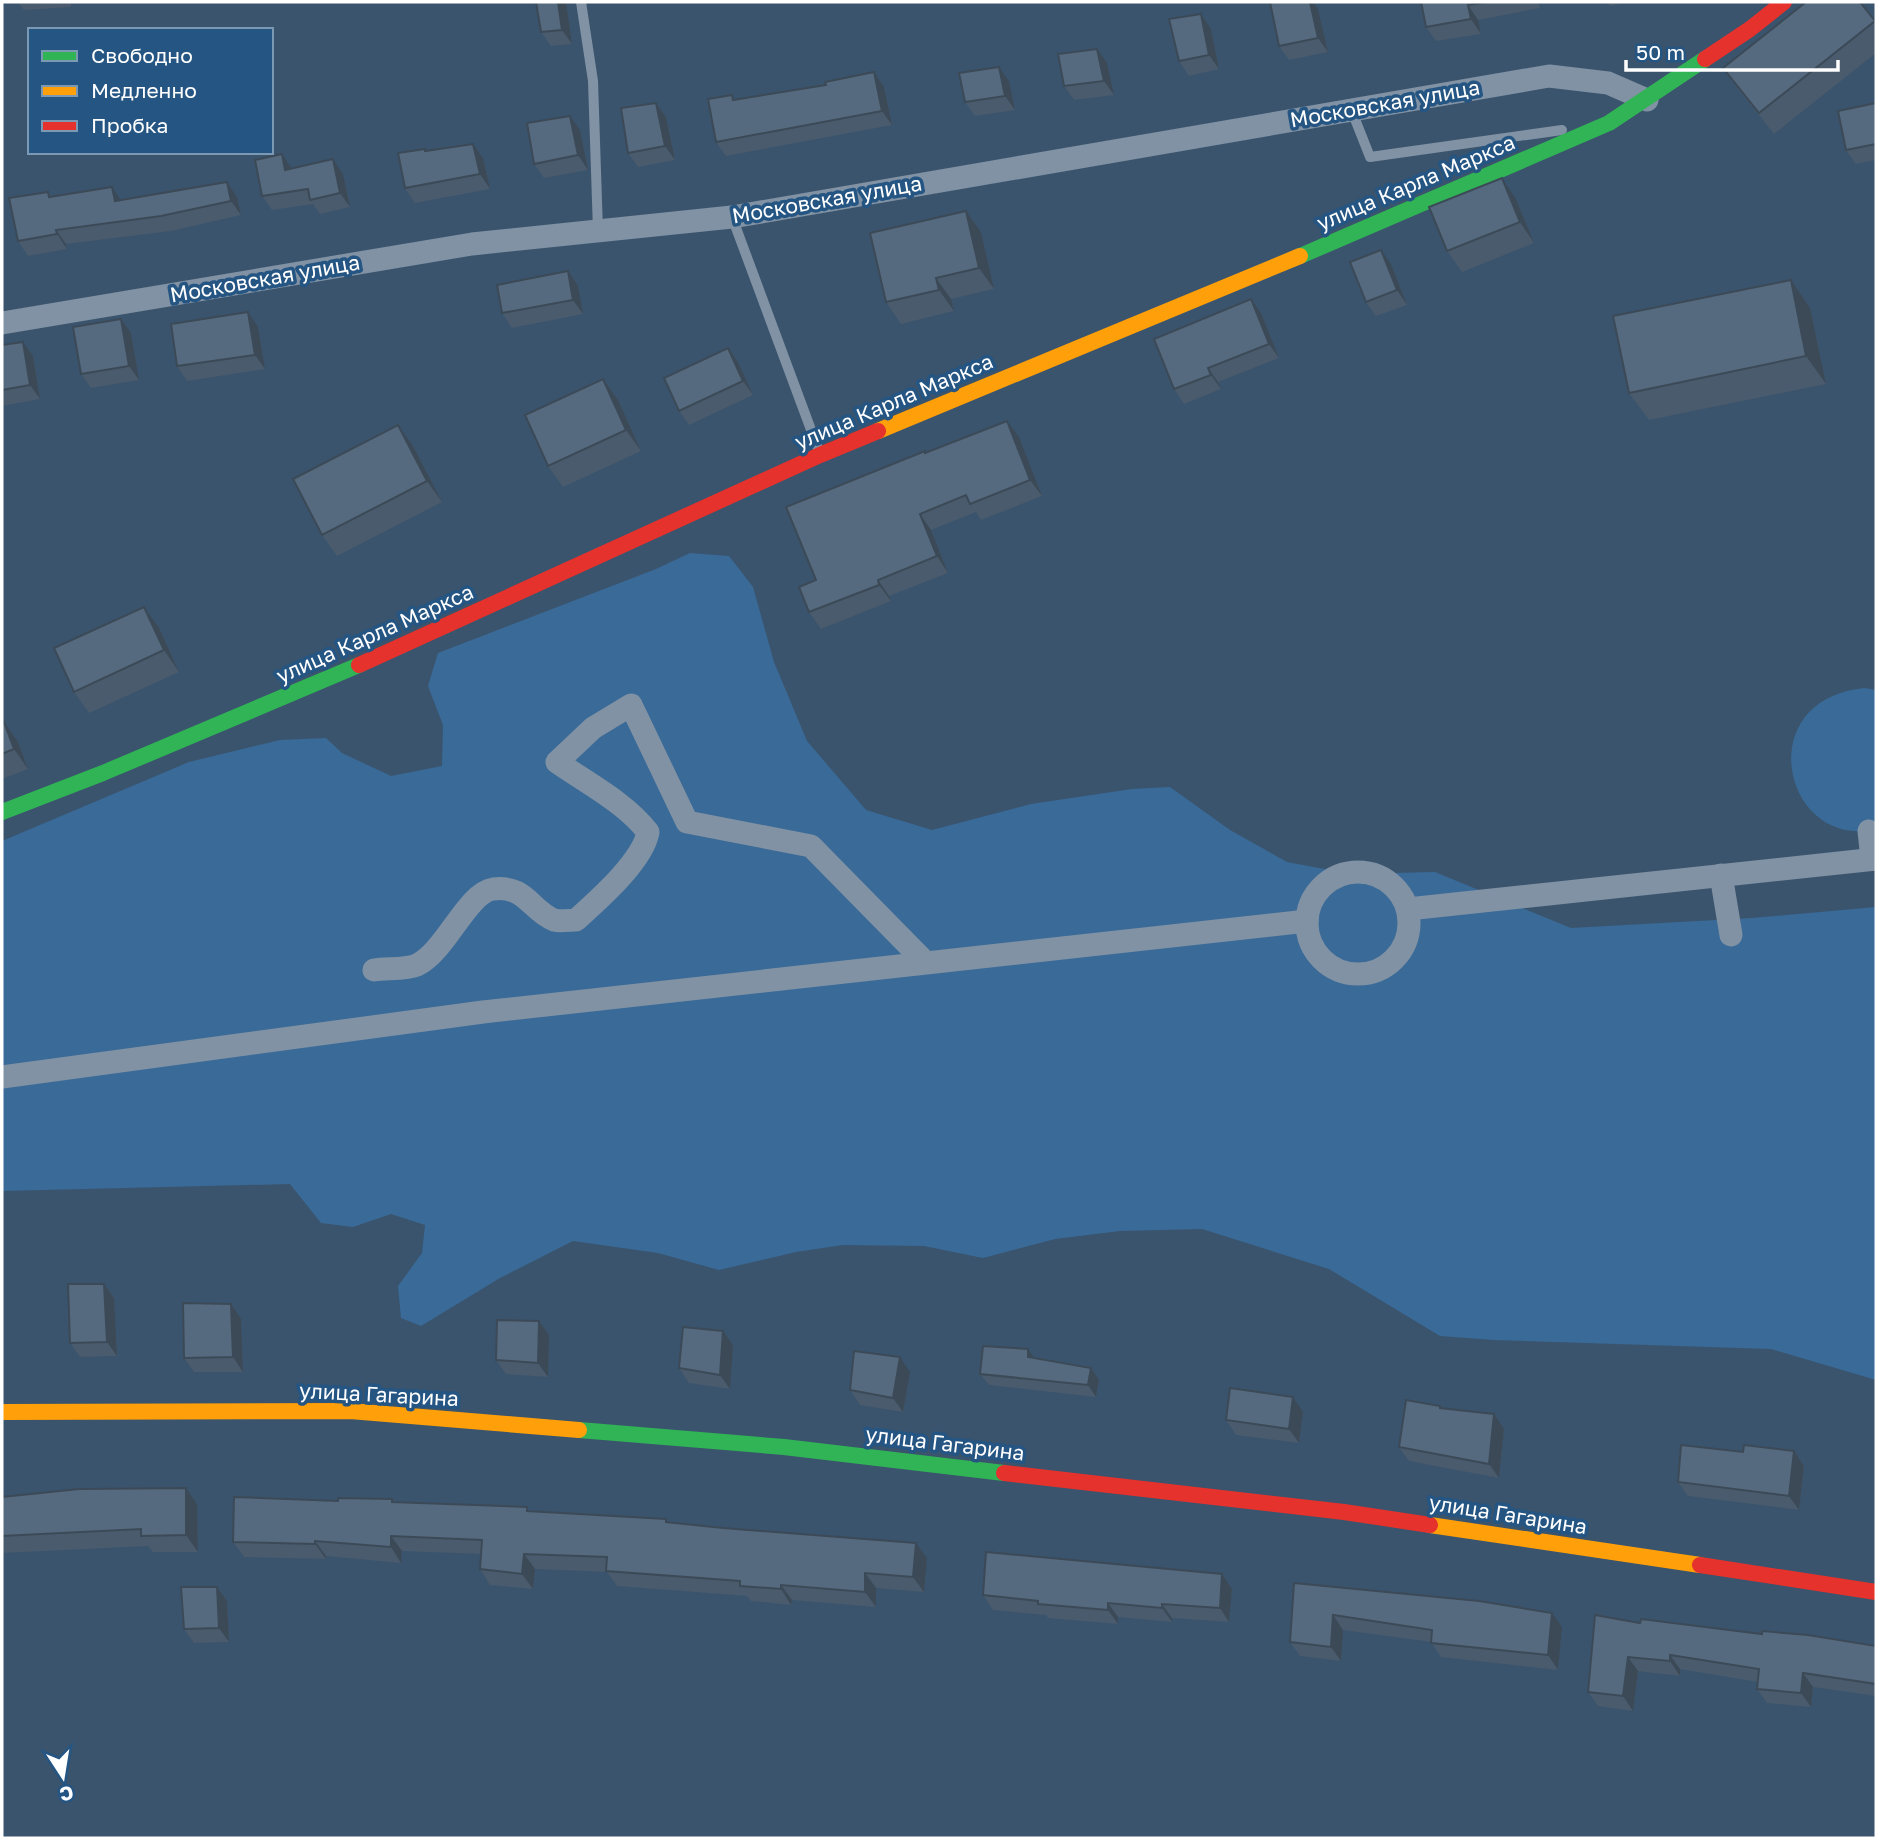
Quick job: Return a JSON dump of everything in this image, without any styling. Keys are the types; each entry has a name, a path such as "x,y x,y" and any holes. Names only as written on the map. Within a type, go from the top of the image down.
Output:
{"street":[{"name":"улица Карла Маркса","path":"2,812 103,774 309,688 820,455 1322,247 1609,123 1750,29 1784,2"},
{"name":"Московская улица","path":"2,323 472,244 732,217 1549,76 1608,83 1647,100"},
{"path":"374,970 415,966 428,957 449,935 482,891 515,890 555,920 576,920 605,894 645,846 648,832 618,804 557,762 593,728 631,705 687,822 811,846 925,962"},
{"path":"1408,909 1874,859 1868,831"},
{"path":"1357,872 1376,875 1396,888 1408,909 1409,935 1398,958 1377,972 1351,975 1327,965 1311,946 1307,921 1311,902 1322,886 1338,876 1357,872"},
{"path":"1721,875 1731,935"},
{"path":"2,1077 483,1012 1307,921"},
{"name":"улица Гагарина","path":"2,1412 350,1411 784,1447 1344,1512 1876,1592"}],"lane":[{"path":"581,2 593,81 598,231"},
{"path":"1351,109 1370,157 1609,123"},
{"path":"732,217 820,455"}],"shaded area":[{"path":"690,553 729,556 753,587 774,662 807,741 866,810 932,830 1031,804 1132,789 1170,787 1230,830 1287,862 1351,874 1435,872 1571,928 1752,918 1876,907 1876,1380 1771,1349 1440,1336 1329,1269 1202,1229 1120,1231 1055,1239 983,1258 924,1246 843,1245 796,1252 719,1270 658,1253 573,1241 500,1278 421,1326 401,1318 398,1286 422,1253 425,1225 391,1214 353,1227 321,1223 290,1184 2,1191 2,841 189,762 280,740 326,738 342,753 391,776 442,766 443,725 428,686 438,653 656,569"},
{"path":"1865,688 1876,690 1876,829 1844,830 1819,818 1801,797 1792,771 1793,743 1804,718 1828,698"}],"building":[{"path":"536,2 558,2 562,30 541,32"},
{"path":"1270,2 1310,2 1318,38 1279,46"},
{"path":"1421,2 1487,2 1468,5 1471,19 1426,27"},
{"path":"1806,2 1860,2 1875,21 1759,113 1723,68"},
{"path":"1201,14 1209,55 1179,61 1169,19"},
{"path":"1097,49 1104,81 1064,86 1058,54"},
{"path":"999,67 1005,96 965,102 959,73"},
{"path":"874,72 882,111 716,142 708,99 732,95 733,100 826,85 825,82"},
{"path":"656,103 665,146 628,153 621,108"},
{"path":"1876,103 1876,144 1846,150 1838,111"},
{"path":"570,116 578,155 534,164 527,123"},
{"path":"473,144 480,174 405,188 398,153"},
{"path":"282,154 285,170 333,159 340,193 310,200 308,189 262,196 255,160"},
{"path":"1502,178 1520,222 1447,251 1429,207"},
{"path":"227,182 231,201 161,216 56,230 57,234 18,241 9,198 48,192 49,197 112,187 115,201"},
{"path":"966,211 979,268 936,278 939,290 886,302 870,233"},
{"path":"1381,250 1397,290 1366,302 1350,262"},
{"path":"568,271 573,300 502,313 497,285"},
{"path":"1791,280 1806,356 1629,393 1613,316"},
{"path":"1251,299 1269,344 1208,368 1211,375 1174,389 1154,339"},
{"path":"248,312 255,355 177,366 171,324"},
{"path":"121,319 129,366 81,374 73,327"},
{"path":"23,342 30,385 2,390 2,345"},
{"path":"728,348 743,381 679,411 664,378"},
{"path":"603,379 626,430 548,466 525,415"},
{"path":"1007,421 1030,480 970,504 966,495 920,514 937,556 878,580 879,585 809,612 799,587 816,580 786,507"},
{"path":"398,425 427,481 322,535 293,479"},
{"path":"144,607 164,650 74,692 54,648"},
{"path":"4,722 14,749 2,754 2,723"},
{"path":"68,1284 104,1284 107,1342 70,1343"},
{"path":"183,1303 231,1304 233,1357 184,1358"},
{"path":"497,1320 539,1321 538,1363 496,1360"},
{"path":"683,1327 723,1331 720,1375 679,1368"},
{"path":"983,1346 1028,1349 1028,1357 1091,1368 1088,1385 980,1374"},
{"path":"854,1351 900,1357 893,1398 850,1390"},
{"path":"1230,1388 1293,1397 1289,1429 1226,1420"},
{"path":"1406,1400 1440,1408 1494,1414 1489,1464 1399,1447"},
{"path":"1681,1445 1743,1452 1744,1445 1794,1451 1789,1496 1678,1482"},
{"path":"186,1488 186,1535 141,1536 141,1529 2,1536 2,1497 79,1489"},
{"path":"234,1497 338,1501 338,1498 392,1499 392,1502 527,1507 527,1511 666,1519 666,1522 723,1528 916,1543 913,1577 865,1573 865,1592 781,1585 781,1589 740,1586 740,1581 606,1571 607,1557 524,1554 522,1574 480,1569 482,1540 391,1536 391,1547 315,1541 315,1544 233,1542"},
{"path":"986,1552 1222,1574 1220,1608 1162,1604 1162,1608 1108,1603 1108,1610 1038,1604 1038,1601 983,1595"},
{"path":"1294,1583 1479,1601 1552,1613 1548,1655 1431,1643 1432,1630 1333,1615 1331,1647 1290,1642"},
{"path":"181,1587 217,1587 219,1628 184,1629"},
{"path":"1595,1615 1640,1623 1641,1619 1762,1634 1762,1631 1808,1635 1876,1646 1876,1684 1803,1673 1801,1693 1757,1689 1759,1669 1670,1655 1670,1661 1628,1657 1623,1696 1588,1692"}],"traffic: fast":[{"path":"1300,256 1609,123 1705,59"},
{"path":"2,812 103,773 359,665"},
{"path":"579,1430 784,1447 1004,1473"}],"traffic: slow":[{"path":"878,431 1300,256"},
{"path":"2,1412 350,1411 579,1430"},
{"path":"1430,1525 1700,1565"}],"traffic: jam":[{"path":"1705,59 1784,2"},
{"path":"359,665 878,431"},
{"path":"1004,1473 1344,1512 1430,1525"},
{"path":"1700,1565 1876,1592"}]}
